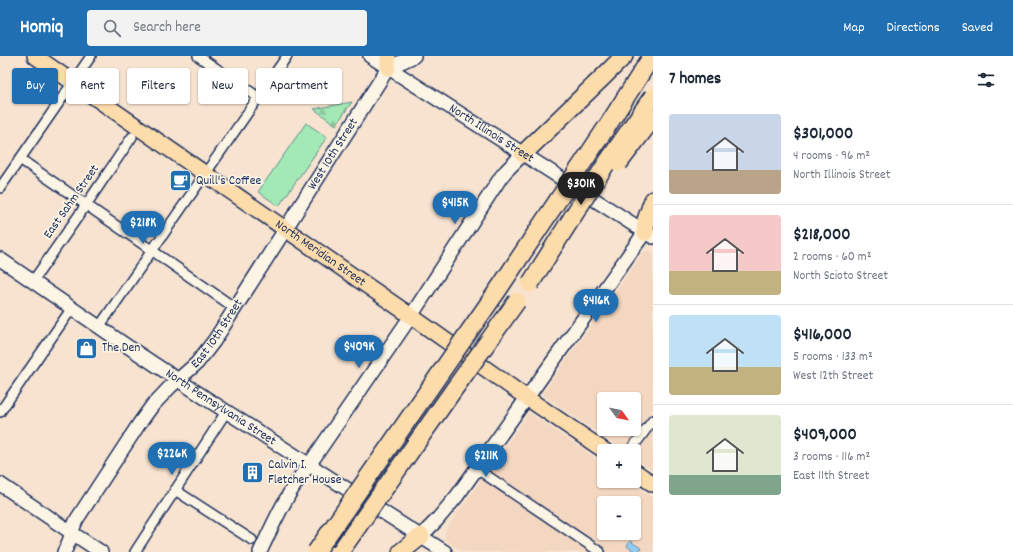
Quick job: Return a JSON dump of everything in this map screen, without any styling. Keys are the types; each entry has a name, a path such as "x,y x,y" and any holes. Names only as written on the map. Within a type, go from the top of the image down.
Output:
{"highway":[{"path":"524,154 624,56"},
{"path":"316,552 412,416 520,257 652,56"},
{"path":"520,257 653,77"},
{"path":"530,284 608,161 653,96"},
{"path":"340,552 452,392 653,118"},
{"path":"650,232 646,220 653,200"},
{"path":"401,552 421,536"}],"main road":[{"name":"North Meridian Street","path":"35,56 66,77"},
{"name":"North Illinois Street","path":"370,56 388,62 524,154 650,232"},
{"path":"388,62 414,56"},
{"name":"West 10th Street","path":"285,230 388,62"},
{"name":"North Meridian Street","path":"105,104 597,446"},
{"path":"260,552 290,491 411,316 501,177 524,154"},
{"name":"East 10th Street","path":"64,552 77,519 141,420 152,406 203,356 285,230"},
{"path":"421,536 446,511 527,398 650,232"},
{"name":"North Pennsylvania Street","path":"0,259 226,412 445,552"},
{"path":"641,476 653,484"},
{"path":"0,484 101,552"}],"street":[{"path":"83,68 91,56"},
{"path":"198,56 256,96"},
{"path":"279,68 287,56"},
{"path":"0,188 66,92"},
{"path":"99,327 256,100"},
{"name":"East Sahm Street","path":"33,281 132,137"},
{"path":"20,159 235,308"},
{"path":"0,412 72,308"},
{"path":"135,552 226,412"},
{"path":"635,444 653,420"},
{"path":"477,469 600,552"},
{"path":"175,490 252,540"}],"shaded area":[{"path":"648,250 653,252 653,409 641,425 641,392 597,392 597,432 542,394 643,253"},
{"path":"529,413 597,459 597,488 639,488 653,498 653,552 464,552 445,540 445,531"},
{"path":"653,429 653,471 641,462 641,445"},
{"path":"603,436 633,436 627,444 614,444"}],"green space":[{"path":"352,102 336,125 314,109 342,104"},
{"path":"306,123 327,137 279,206 258,192"}],"water":[{"path":"630,541 641,548 638,552 635,552 627,546"}],"place":[{"name":"Quill's Coffee","path":"180,181"},
{"name":"The Den","path":"86,348"},
{"name":"Calvin I. Fletcher House","path":"253,472"}]}
